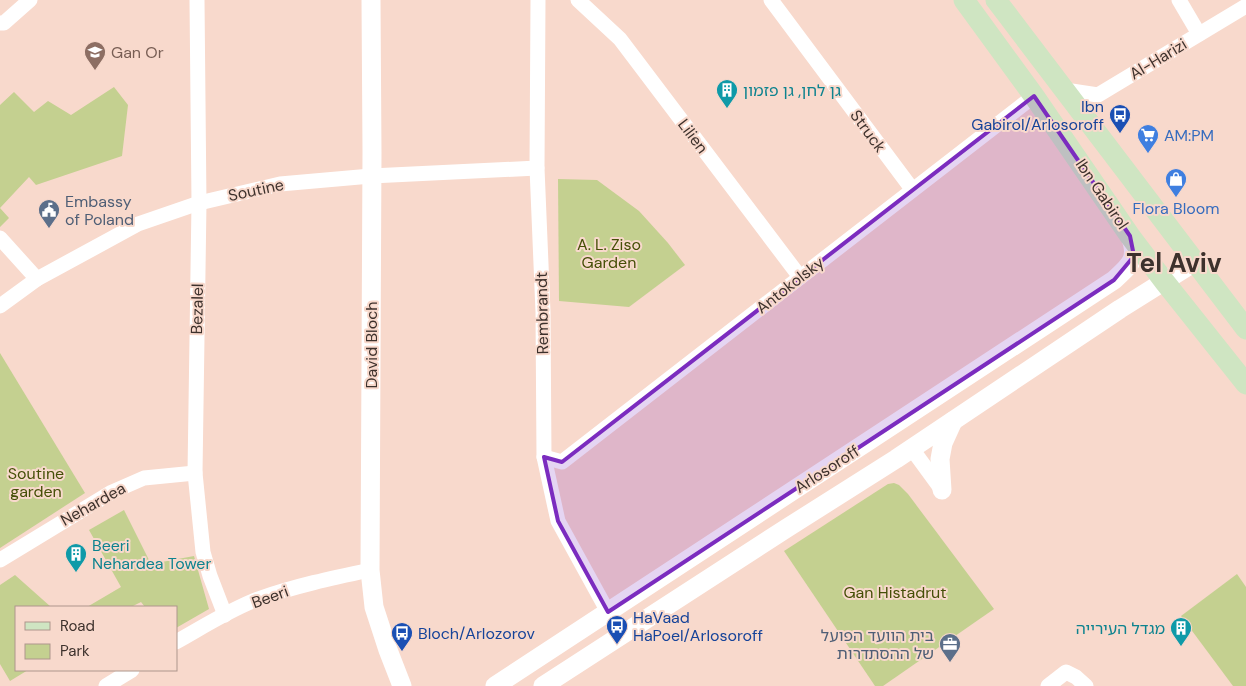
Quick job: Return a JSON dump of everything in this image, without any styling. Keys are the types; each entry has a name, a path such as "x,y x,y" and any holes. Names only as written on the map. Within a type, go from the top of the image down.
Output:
{"main road":[{"name":"Ibn Gabirol","path":"964,0 1034,96 1130,236 1246,384"},
{"name":"Ibn Gabirol","path":"996,0 1246,328"}],"street":[{"path":"0,23 4,23 30,0"},
{"name":"Bezalel","path":"197,0 199,203 195,473 203,552 224,615"},
{"name":"David Bloch","path":"371,0 370,570 374,607 402,686"},
{"name":"Rembrandt","path":"538,0 537,168 543,312 544,457 558,520 608,612"},
{"name":"Lilien","path":"578,0 620,39 800,277"},
{"name":"Struck","path":"771,0 912,189"},
{"path":"1178,0 1199,34"},
{"name":"Al-Harizi","path":"1065,90 1098,95 1246,6"},
{"name":"Antokolsky","path":"544,457 562,462 1034,96"},
{"name":"Soutine","path":"0,306 37,278 138,224 199,203 280,184 371,176 537,168"},
{"name":"Arlosoroff","path":"495,686 1114,280 1131,262 1134,256 1133,243 1130,236"},
{"path":"0,238 37,278"},
{"name":"Arlosoroff","path":"543,686 912,448 1120,309 1194,262"},
{"path":"942,490 940,459 943,443 953,421"},
{"path":"912,448 942,490"},
{"name":"Nehardea","path":"0,560 112,492 144,478 195,473"},
{"name":"Beeri","path":"178,641 224,615 257,600 331,578 370,570"},
{"path":"106,686 130,671"},
{"path":"1048,686 1066,672 1076,677 1086,686"}],"highlighted area":[{"path":"1034,96 1130,236 1134,256 1114,280 608,612 558,521 544,457 562,462"}],"green space":[{"path":"114,87 128,105 122,156 36,185 29,177 0,208 0,105 14,92 34,112 48,101 71,115"},
{"name":"A. L. Ziso Garden","path":"558,179 597,180 639,211 685,265 629,307 559,301"},
{"path":"0,208 9,218 0,227"},
{"name":"Soutine garden","path":"0,353 85,493 0,548"},
{"name":"Gan Histadrut","path":"894,483 899,485 908,494 994,609 883,686 875,686 784,551 888,484"},
{"path":"124,510 151,564 194,556 209,609 178,627 178,606 144,606 141,602 133,606 89,606 121,587 89,530"},
{"path":"1237,574 1246,587 1246,686 1233,686 1181,616"},
{"path":"15,575 50,606 15,606 15,671 26,671 10,681 0,664 0,585"}],"place":[{"name":"Gan Or","path":"95,71"},
{"name":"גן לחן, גן פזמון","path":"727,109"},
{"name":"Ibn Gabirol/Arlosoroff","path":"1120,134"},
{"name":"AM:PM","path":"1148,154"},
{"name":"Flora Bloom","path":"1176,198"},
{"name":"Embassy of Poland","path":"49,229"},
{"name":"Beeri Nehardea Tower","path":"76,573"},
{"name":"HaVaad HaPoel/Arlosoroff","path":"617,645"},
{"name":"מגדל העירייה","path":"1181,647"},
{"name":"Bloch/Arlozorov","path":"402,652"},
{"name":"בית הוועד הפועל של ההסתדרות","path":"950,663"}],"district":[{"name":"Tel Aviv","path":"1174,263"}]}
